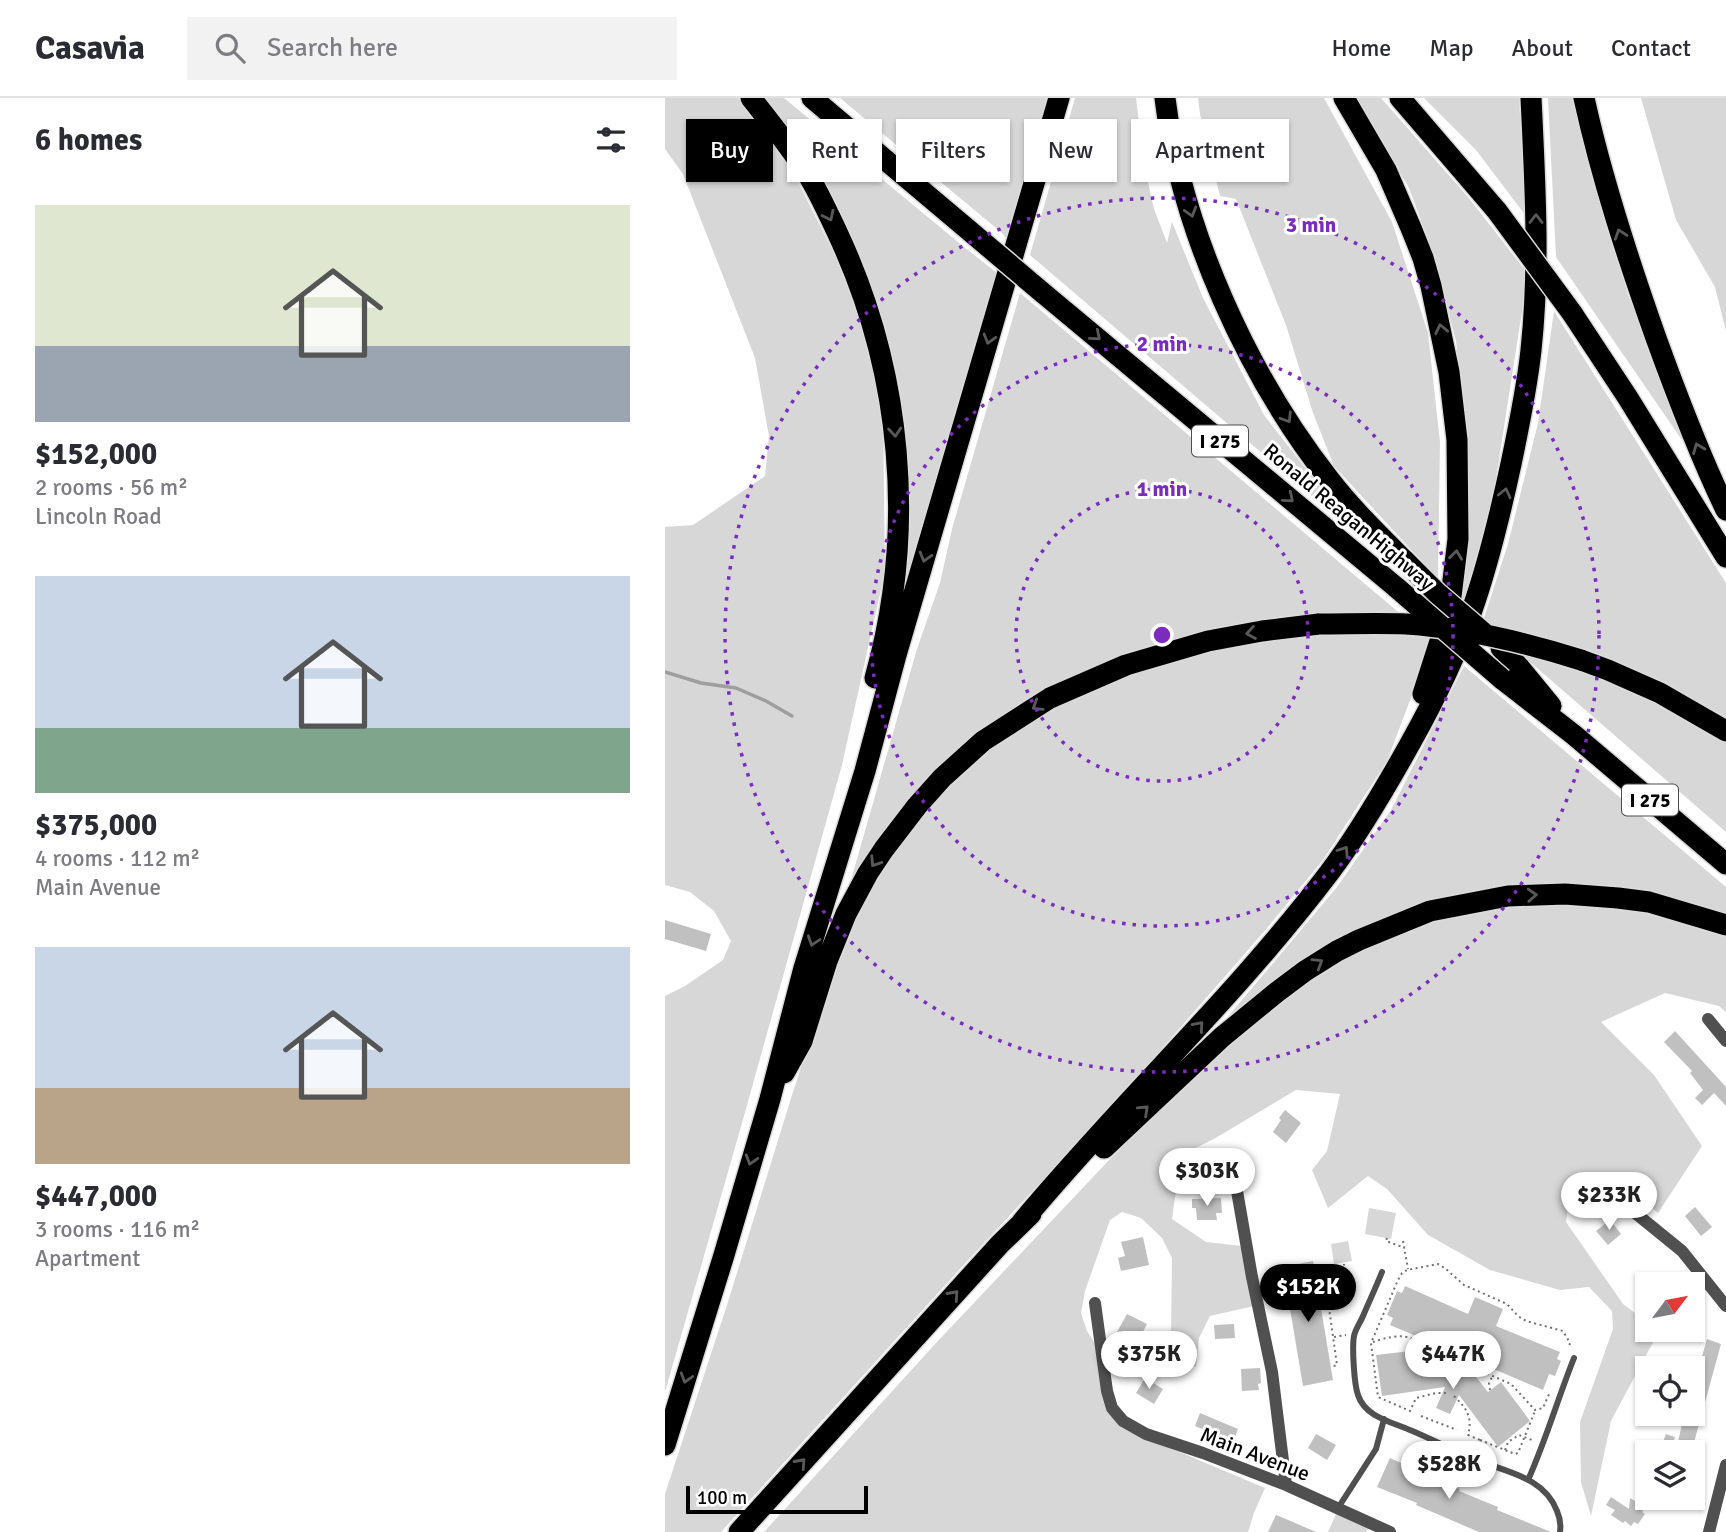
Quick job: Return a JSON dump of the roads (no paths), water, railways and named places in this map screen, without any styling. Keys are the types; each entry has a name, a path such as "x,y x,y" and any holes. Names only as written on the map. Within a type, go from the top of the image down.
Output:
{"highway":[{"path":"751,98 806,173 851,261 876,338 894,422 899,497 896,569 890,614 861,736 854,806"},
{"name":"Ronald Reagan Highway","path":"812,98 1726,864"},
{"path":"665,1445 770,1099 804,968 854,806 1059,98"},
{"path":"1165,98 1175,156 1216,284 1268,389 1298,436 1330,480 1362,516 1437,593 1501,648 1574,735"},
{"path":"1344,98 1399,198 1423,258 1445,349 1457,440 1458,540 1449,613 1400,762"},
{"path":"1400,98 1497,211 1572,313 1726,557"},
{"path":"739,1532 1183,1045 1268,947 1329,872 1383,792 1429,710 1470,616 1490,555 1518,428 1531,348 1534,298 1536,218 1531,98"},
{"path":"1584,98 1629,261 1677,394 1726,510"},
{"path":"770,1099 802,1041 827,961 856,893 884,849 917,806 942,778 983,741 1050,698 1126,665 1208,641 1262,631 1319,624 1406,624 1518,641 1581,660 1660,693 1726,731"},
{"path":"1022,1222 1245,1017 1305,971 1377,932 1430,911 1508,896 1547,894 1649,902 1726,925"}],"street":[{"path":"1707,1019 1726,1041"},
{"path":"1237,1191 1272,1372 1286,1485"},
{"path":"1618,1199 1682,1251 1726,1306"},
{"name":"Main Avenue","path":"1095,1303 1107,1391 1112,1408 1123,1421 1146,1434 1286,1485 1390,1532"},
{"path":"1709,1532 1726,1465"}],"lane":[{"path":"1382,1272 1354,1336 1358,1395 1368,1410 1539,1486 1549,1495 1559,1517 1560,1532"},
{"path":"1528,1480 1543,1446 1571,1355"},
{"path":"1338,1508 1376,1449 1384,1419"}],"waterway":[{"path":"665,672 701,683 736,688 792,716"}]}
